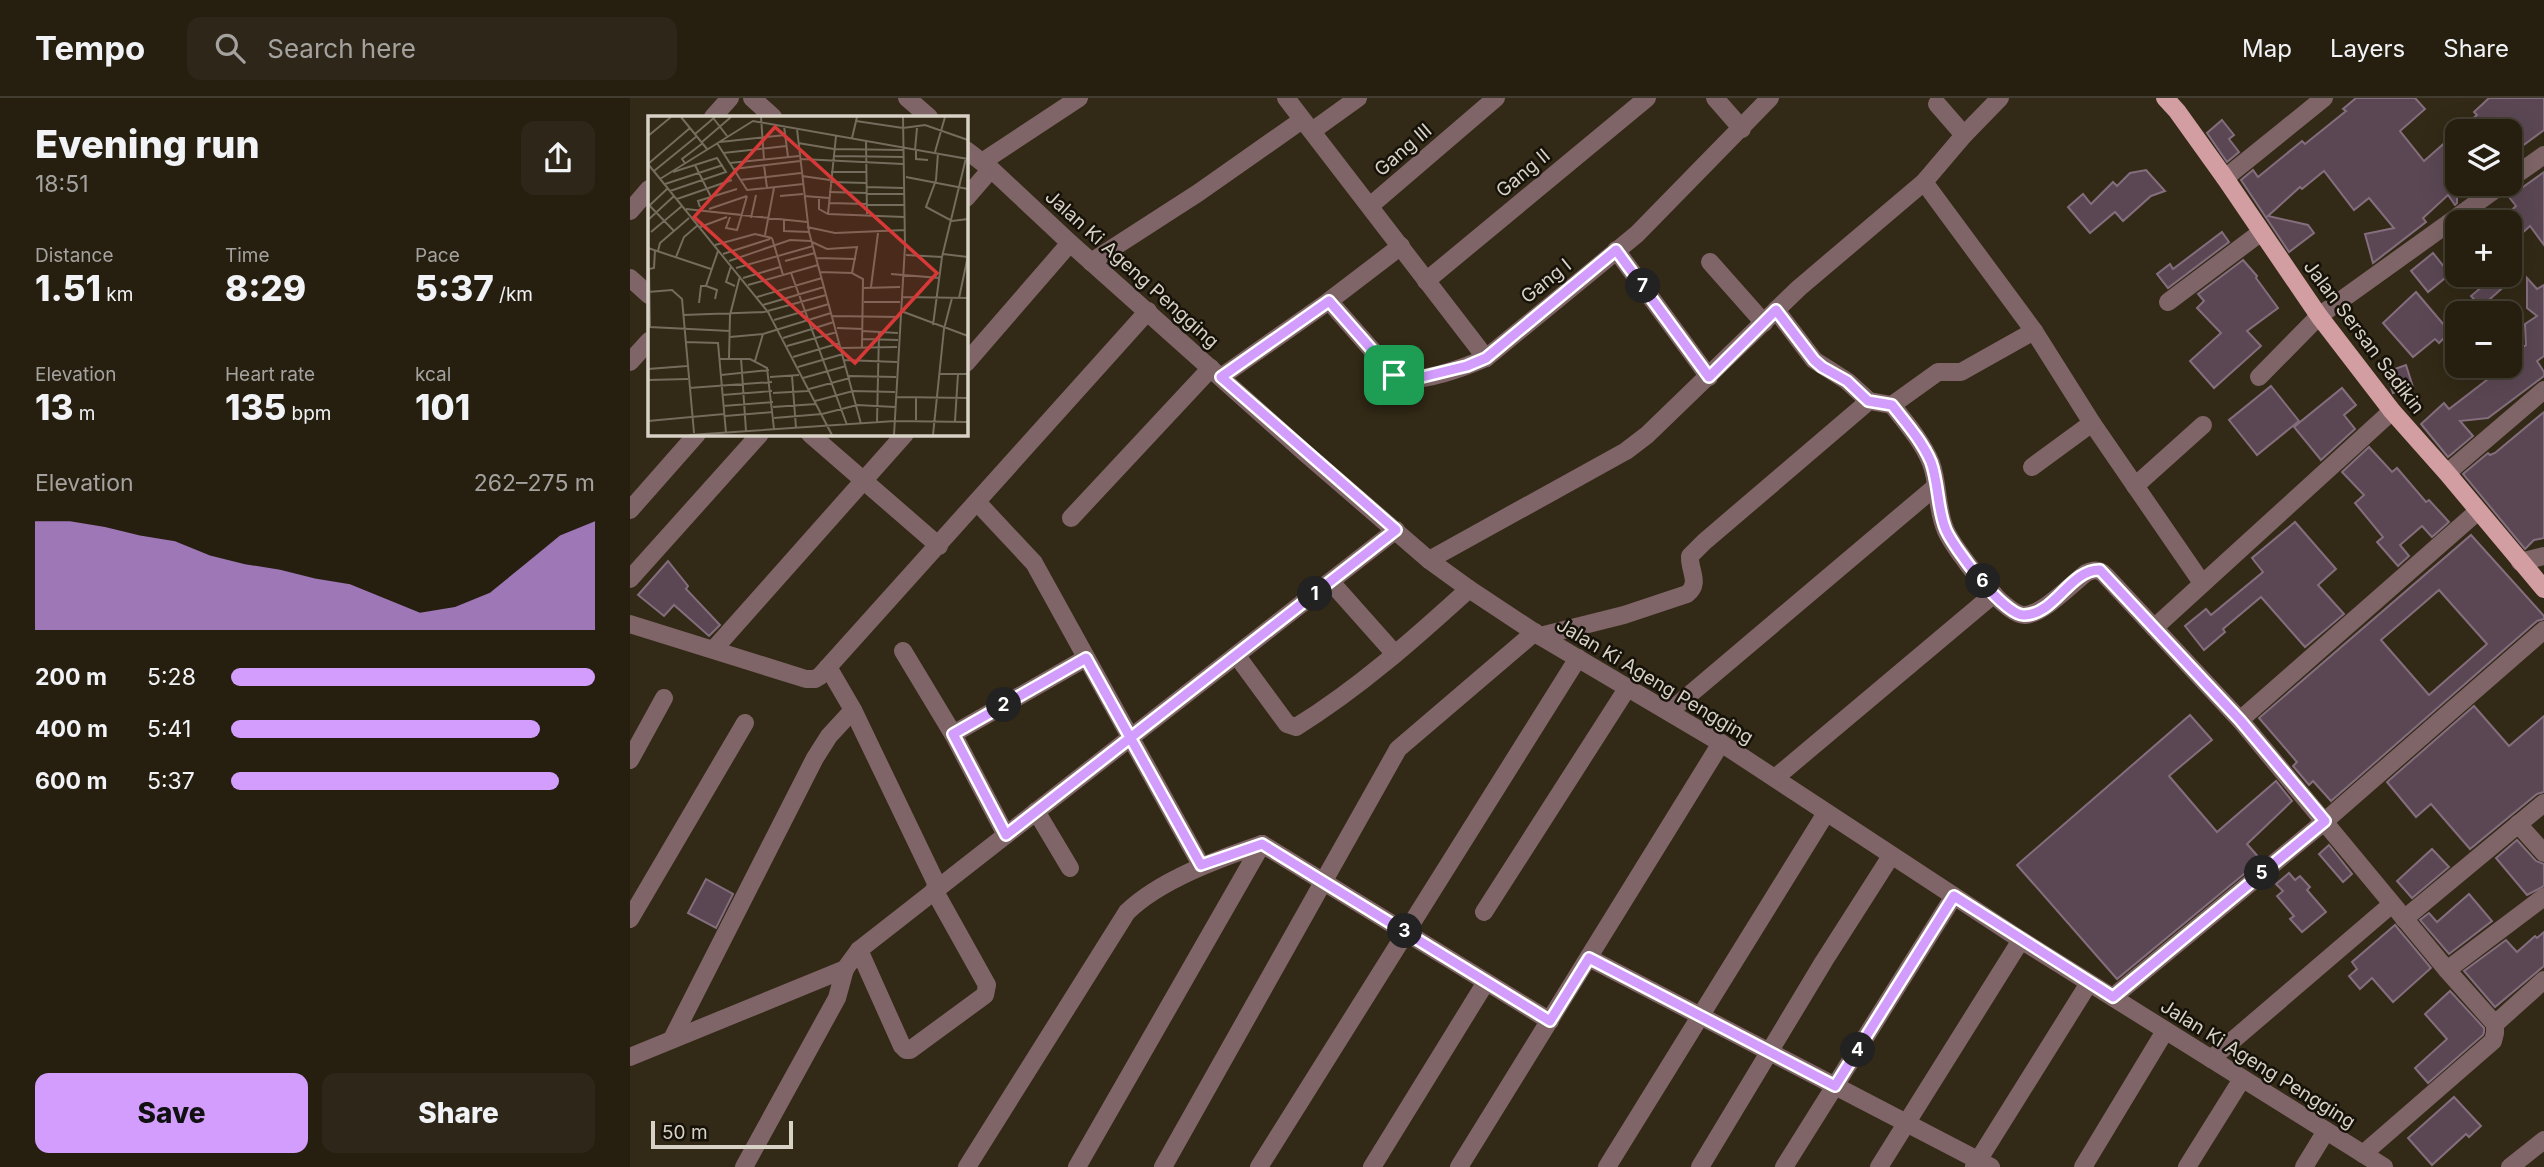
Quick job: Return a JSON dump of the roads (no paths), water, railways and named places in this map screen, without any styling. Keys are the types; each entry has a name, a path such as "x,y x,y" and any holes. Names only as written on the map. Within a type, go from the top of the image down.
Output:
{"main road":[{"name":"Jalan Sersan Sadikin","path":"2165,98 2225,178 2319,316 2392,411 2544,589"}],"street":[{"path":"714,116 730,98"},
{"path":"752,98 772,116"},
{"path":"907,98 928,116"},
{"path":"968,195 987,166 1079,98"},
{"path":"1286,98 1486,358"},
{"path":"1091,262 1307,126 1358,98"},
{"name":"Gang III","path":"1370,206 1496,98"},
{"name":"Gang II","path":"1426,281 1647,98"},
{"path":"1715,98 1742,129"},
{"name":"Gang I","path":"1329,301 1399,378 1414,379 1467,366 1486,358 1664,208 1770,98"},
{"path":"1429,560 1626,451 1647,435 1799,288 1924,182 2000,98"},
{"path":"2225,178 2324,98"},
{"path":"1937,104 1964,135"},
{"name":"Jalan Ki Ageng Pengging","path":"968,152 1429,560 1469,589 1537,634 1721,743 2021,940 2384,1167"},
{"path":"2522,171 2544,155"},
{"path":"1924,182 2034,331 2092,423 2202,583"},
{"path":"630,211 648,190"},
{"path":"2259,377 2319,316 2486,196"},
{"path":"2168,302 2260,233"},
{"path":"968,361 1070,243"},
{"path":"1071,518 1216,373 1329,301 1401,246"},
{"path":"1616,250 1709,377"},
{"path":"1710,262 1814,360 1847,381 1868,401 1892,405 1932,464 1946,531 1969,564 2013,612 2026,616 2041,609 2086,573 2100,570 2240,720 2404,919 2495,1024"},
{"path":"630,278 648,294"},
{"path":"630,624 806,679 815,679 939,546 1148,311"},
{"path":"1892,405 1938,372 1961,372 2034,331"},
{"path":"630,362 648,342"},
{"path":"2447,473 2544,390"},
{"path":"1163,1167 1398,749 1537,634 1624,615 1687,594 1694,586 1689,562 1694,552 1868,401"},
{"path":"2154,628 2392,411"},
{"path":"2032,467 2092,423"},
{"path":"2135,486 2203,425"},
{"path":"630,510 695,436"},
{"path":"630,579 758,436"},
{"path":"812,436 939,546"},
{"path":"715,649 903,436"},
{"path":"1670,712 1935,487"},
{"path":"977,502 1034,563 1201,865"},
{"path":"2240,720 2477,512"},
{"path":"744,1167 837,998 845,969 859,950 1396,530"},
{"path":"2520,562 2544,556"},
{"path":"1331,582 1395,654"},
{"path":"1237,656 1287,724 1296,727 1332,705 1469,589"},
{"path":"1775,778 1994,594"},
{"path":"2113,997 2325,821 2544,630"},
{"path":"903,651 953,734 1006,835"},
{"path":"953,734 1086,658"},
{"path":"1259,1167 1578,658"},
{"path":"828,667 853,710 936,888 987,985 985,995 910,1050 906,1050 859,950"},
{"path":"1484,912 1628,687"},
{"path":"630,760 664,698"},
{"path":"672,1039 815,758 829,736 853,710"},
{"path":"630,919 745,723"},
{"path":"1459,1167 1721,743"},
{"path":"2404,919 2544,803"},
{"path":"1037,811 1070,868"},
{"path":"1607,1167 1826,813"},
{"path":"2518,824 2544,853"},
{"path":"1077,1167 1262,844"},
{"path":"967,1167 1127,912 1141,900 1201,865 1262,844 1550,1021"},
{"path":"1700,1167 1824,961 1891,856"},
{"path":"1784,1167 1954,896"},
{"path":"2447,970 2544,897"},
{"path":"2211,1059 2392,904"},
{"path":"1879,1167 2021,940"},
{"path":"1589,958 1906,1123 1981,1165 2089,983"},
{"path":"630,1057 845,969"},
{"path":"2363,1154 2493,1041 2495,1024 2544,980"},
{"path":"1372,1167 1486,982"},
{"path":"2083,1167 2165,1031"},
{"path":"2187,1167 2242,1079"},
{"path":"2304,1167 2326,1131"},
{"path":"2510,1167 2544,1140"}]}
